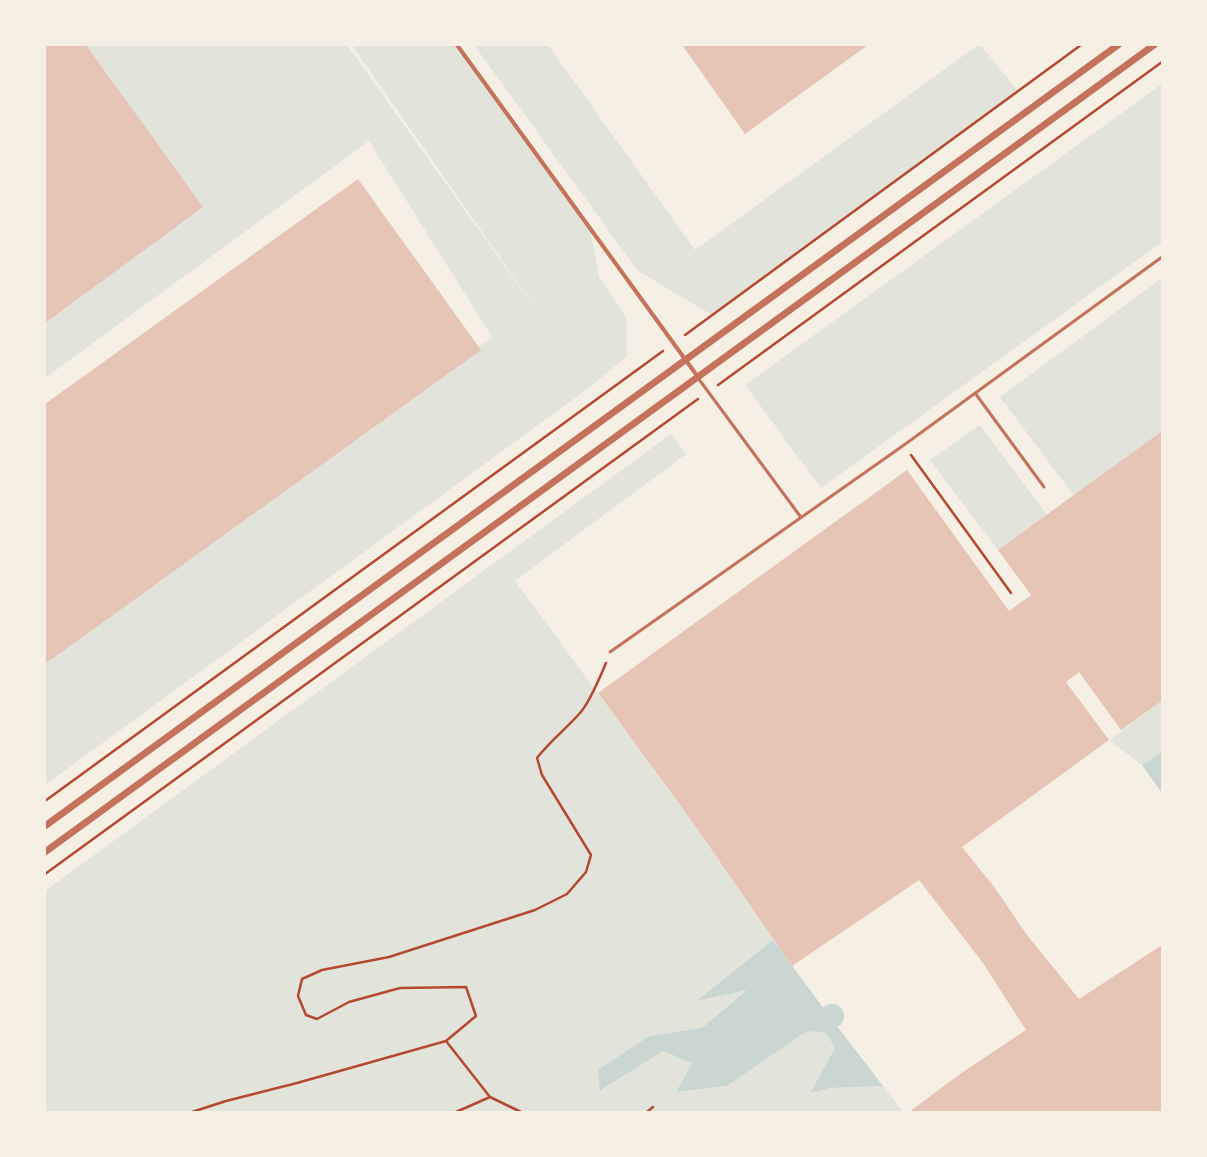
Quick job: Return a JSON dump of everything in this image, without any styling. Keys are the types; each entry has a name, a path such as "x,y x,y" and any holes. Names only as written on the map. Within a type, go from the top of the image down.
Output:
{"street":[{"path":"457,45 698,377"},
{"path":"45,826 1118,45"},
{"path":"45,852 1154,45"}],"lane":[{"path":"610,652 800,516 904,445 1162,257"},
{"path":"698,377 800,516"},
{"path":"974,393 1044,486"}],"path":[{"path":"45,801 1081,45"},
{"path":"45,874 1162,62"},
{"path":"904,445 1011,593"},
{"path":"192,1112 226,1101 297,1083 446,1041 476,1016 466,987 400,988 349,1002 317,1019 306,1015 298,996 302,979 322,970 389,957 521,915 535,910 567,894 586,872 591,855 542,775 537,758 547,745 581,712 599,681 610,652"},
{"path":"446,1041 490,1097 521,1112"},
{"path":"456,1112 490,1097"},
{"path":"647,1112 653,1107"}],"shaded area":[{"path":"86,45 347,45 551,331 352,45 457,45 590,229 599,277 626,317 627,356 590,387 45,785 45,663 492,337 369,141 45,378 45,323"},
{"path":"474,45 548,45 695,250 978,45 981,45 1018,92 712,315 638,271"},
{"path":"1162,84 1162,242 821,488 745,385"},
{"path":"1162,278 1162,431 1074,496 1000,397"},
{"path":"980,425 1047,515 998,550 930,460"},
{"path":"671,434 686,454 515,581 691,820 792,966 773,940 697,1000 746,989 702,1028 649,1036 601,1091 663,1051 692,1063 676,1092 727,1086 807,1031 826,1033 835,1048 810,1092 830,1088 883,1086 903,1112 45,1112 45,891"},
{"path":"1162,701 1162,752 1142,765 1109,740"},
{"path":"1162,752 1162,793 1142,765"},
{"path":"773,940 883,1086 830,1088 810,1093 835,1048 826,1033 807,1031 727,1086 676,1092 692,1063 663,1051 600,1091 598,1070 649,1036 702,1028 746,990 696,1001"}],"building":[{"path":"45,45 86,45 203,207 45,323"},
{"path":"682,45 868,45 745,134"},
{"path":"358,179 481,350 45,664 45,404"},
{"path":"1162,431 1162,701 1121,730 1079,672 1066,682 1109,740 962,847 995,888 1027,935 1079,999 1162,945 1162,1112 909,1112 960,1074 1026,1030 983,963 919,880 792,966 691,820 598,693 907,470 1009,611 1031,595 998,550"}]}
